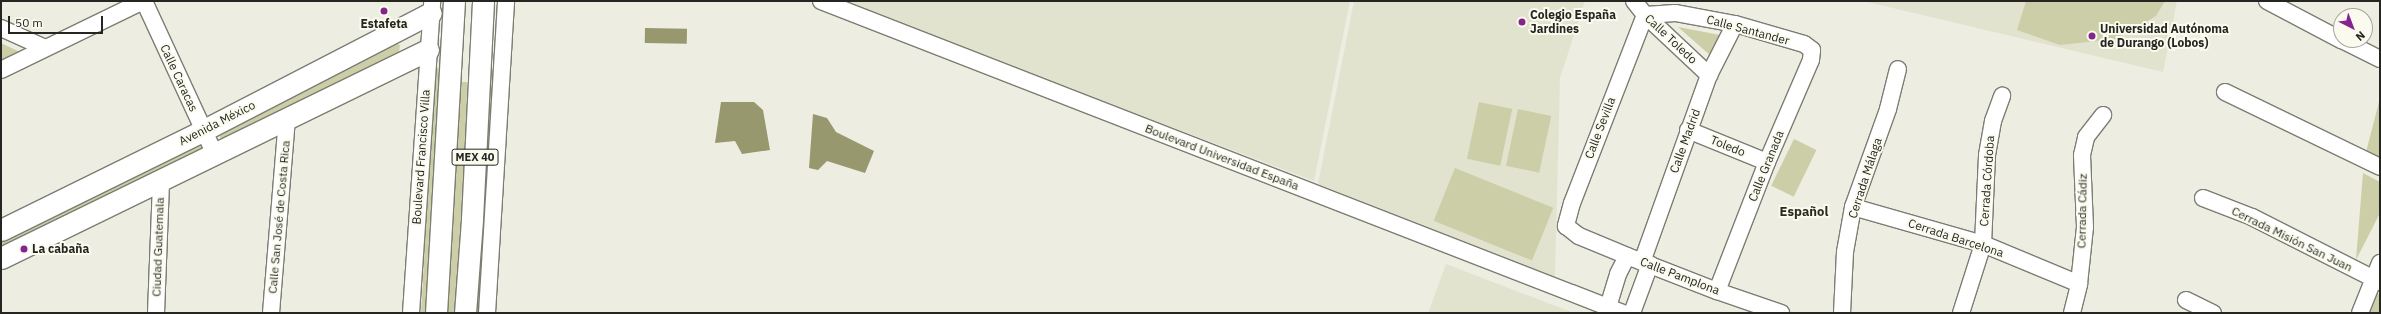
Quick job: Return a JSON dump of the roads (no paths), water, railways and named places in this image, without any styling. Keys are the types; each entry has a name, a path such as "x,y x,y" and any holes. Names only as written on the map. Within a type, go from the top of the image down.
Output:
{"main road":[{"name":"Boulevard Francisco Villa","path":"436,313 454,1"},
{"name":"MEX 40","path":"465,313 472,219 483,1"},
{"name":"Avenida México","path":"1,230 204,130 431,7"},
{"path":"1,258 428,50"}],"street":[{"path":"1,70 143,1"},
{"name":"Calle Caracas","path":"143,1 215,155"},
{"path":"487,313 506,1"},
{"name":"Boulevard Universidad España","path":"821,1 1615,310"},
{"name":"Calle Toledo","path":"1634,1 1644,15 1709,75"},
{"path":"2267,1 2333,36"},
{"name":"Boulevard Francisco Villa","path":"411,313 431,7"},
{"name":"Calle Santander","path":"1644,15 1675,13 1735,24 1804,44"},
{"name":"Calle Sevilla","path":"1579,236 1565,225 1644,15"},
{"name":"Calle Madrid","path":"1632,313 1646,263 1688,130 1709,75 1735,24"},
{"path":"1,28 45,48"},
{"name":"Calle Granada","path":"1717,291 1767,162 1811,60 1812,50 1804,44"},
{"path":"2358,48 2380,58"},
{"name":"Cerrada Málaga","path":"1842,313 1844,252 1854,207 1888,109 1898,69"},
{"path":"2225,92 2380,167"},
{"name":"Cerrada Córdoba","path":"1961,313 1983,244 1987,155 1993,121 2002,96"},
{"name":"Cerrada Cádiz","path":"2072,313 2079,284 2085,227 2082,155 2086,137 2103,115"},
{"name":"Calle San José de Costa Rica","path":"271,313 287,120"},
{"name":"Toledo","path":"1688,130 1767,162"},
{"name":"Ciudad Guatemala","path":"156,313 161,181"},
{"name":"Cerrada Misión San Juan","path":"2203,198 2252,217 2377,280"},
{"name":"Cerrada Barcelona","path":"1854,207 1983,244 2079,284"},
{"name":"Calle Pamplona","path":"1579,236 1717,291 1781,313"},
{"path":"1615,310 1618,274 1627,256"},
{"path":"2360,313 2377,280 2380,263"},
{"path":"2186,300 2213,313"}],"place":[{"name":"Estafeta","path":"384,11"},
{"name":"Colegio España Jardines","path":"1522,22"},
{"name":"Universidad Autónoma de Durango (Lobos)","path":"2092,36"},
{"name":"La cabaña","path":"24,249"}],"district":[{"name":"Español","path":"1804,212"}]}
